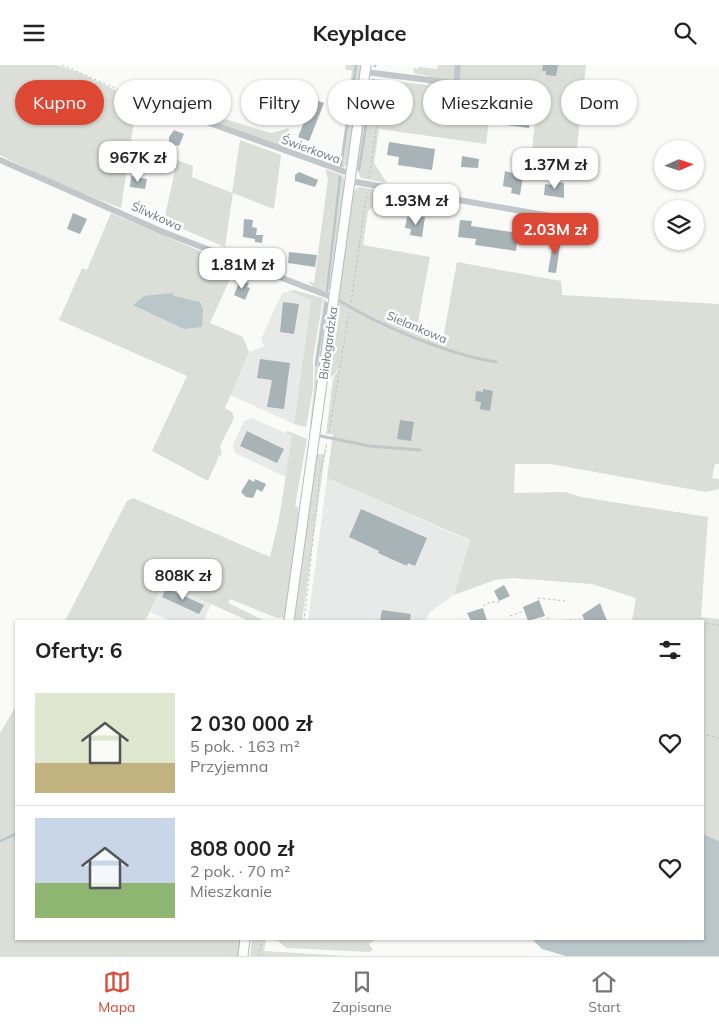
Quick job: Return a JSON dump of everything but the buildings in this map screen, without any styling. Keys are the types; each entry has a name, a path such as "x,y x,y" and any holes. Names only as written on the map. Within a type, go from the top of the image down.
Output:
{"main road":[{"name":"Białogardzka","path":"290,620 366,68"},
{"path":"243,956 246,940"}],"street":[{"path":"456,80 458,65"},
{"path":"366,68 384,74 432,80"},
{"name":"Świerkowa","path":"213,125 368,185 566,219"},
{"name":"Śliwkowa","path":"0,160 163,232 334,298"}],"lane":[{"name":"Sielankowa","path":"334,298 440,347 474,358 496,362"},
{"path":"315,435 369,446 420,450"}],"path":[{"path":"62,65 114,88"},
{"path":"304,620 320,473 350,307 384,74"},
{"path":"538,598 565,601"},
{"path":"483,606 491,602 502,602"},
{"path":"510,616 524,611"},
{"path":"564,620 582,619"},
{"path":"704,623 719,625"},
{"path":"704,734 719,738"},
{"path":"259,956 262,940"}],"shaded area":[{"path":"0,65 56,65 95,80 15,80 15,125 104,125 104,85 114,89 114,125 133,125 121,208 60,185 0,155"},
{"path":"346,65 362,65 360,80 351,80 352,71 345,69"},
{"path":"438,65 586,65 584,80 561,80 561,125 579,125 576,156 532,150 535,125 551,125 551,80 429,80 429,76 415,74 413,68 437,69"},
{"path":"413,83 423,84 423,125 488,125 486,144 379,129 374,163 387,183 361,178 356,167 362,125 413,125"},
{"path":"231,121 271,133 289,128 284,149 210,125 231,125"},
{"path":"345,125 354,125 349,163 343,168 340,164"},
{"path":"240,140 281,155 274,209 233,193 225,247 164,221 177,160 193,166 192,177 232,193"},
{"path":"325,169 342,175 346,182 332,287 325,291 314,288 308,281 314,283 328,179"},
{"path":"359,187 398,193 397,200 385,198 368,211 363,245 430,257 417,327 438,335 434,340 442,344 457,262 561,281 562,295 719,304 719,464 715,464 712,478 719,479 719,489 706,492 551,464 515,464 514,493 565,492 581,497 708,517 701,617 719,619 719,841 704,834 704,620 632,620 636,598 592,584 511,578 495,580 454,595 470,540 327,478 333,434 326,434 333,378 341,366 331,378 329,361 353,191"},
{"path":"111,213 221,260 220,262 235,268 210,323 243,337 249,352 225,408 232,412 234,418 220,446 222,455 219,456 208,481 152,451 187,376 59,320 82,268 87,270"},
{"path":"293,290 323,298 313,359 313,389 306,427 294,424 311,300 290,291"},
{"path":"290,291 311,300 294,424 230,395 249,352 264,346 261,339 282,293"},
{"path":"172,293 174,296 200,302 203,309 202,327 184,329 133,305 144,296"},
{"path":"324,298 329,307 313,421 310,426 315,359"},
{"path":"252,418 292,436 286,477 235,453 233,445 244,421"},
{"path":"288,431 307,439 295,506 298,507 299,522 285,618 277,618 230,599 228,603 263,620 247,620 164,583 146,620 66,620 127,501 133,498 270,557 279,519 292,436 285,433"},
{"path":"327,440 302,620 293,620 316,454 324,454"},
{"path":"327,478 470,541 454,595 430,612 426,620 308,620"},
{"path":"164,583 211,604 204,620 169,620 150,612"},
{"path":"15,708 15,940 241,940 239,956 0,956 0,733"},
{"path":"704,834 719,841 719,956 566,956 542,949 533,940 704,940"},
{"path":"252,940 266,940 264,951 346,956 250,956"},
{"path":"277,940 375,940 369,944 373,950 369,952 286,948"}],"waterway":[{"path":"341,166 356,65"},
{"path":"359,170 366,125"},
{"path":"327,291 340,177"},
{"path":"316,365 326,303"},
{"path":"0,841 15,834"}]}
